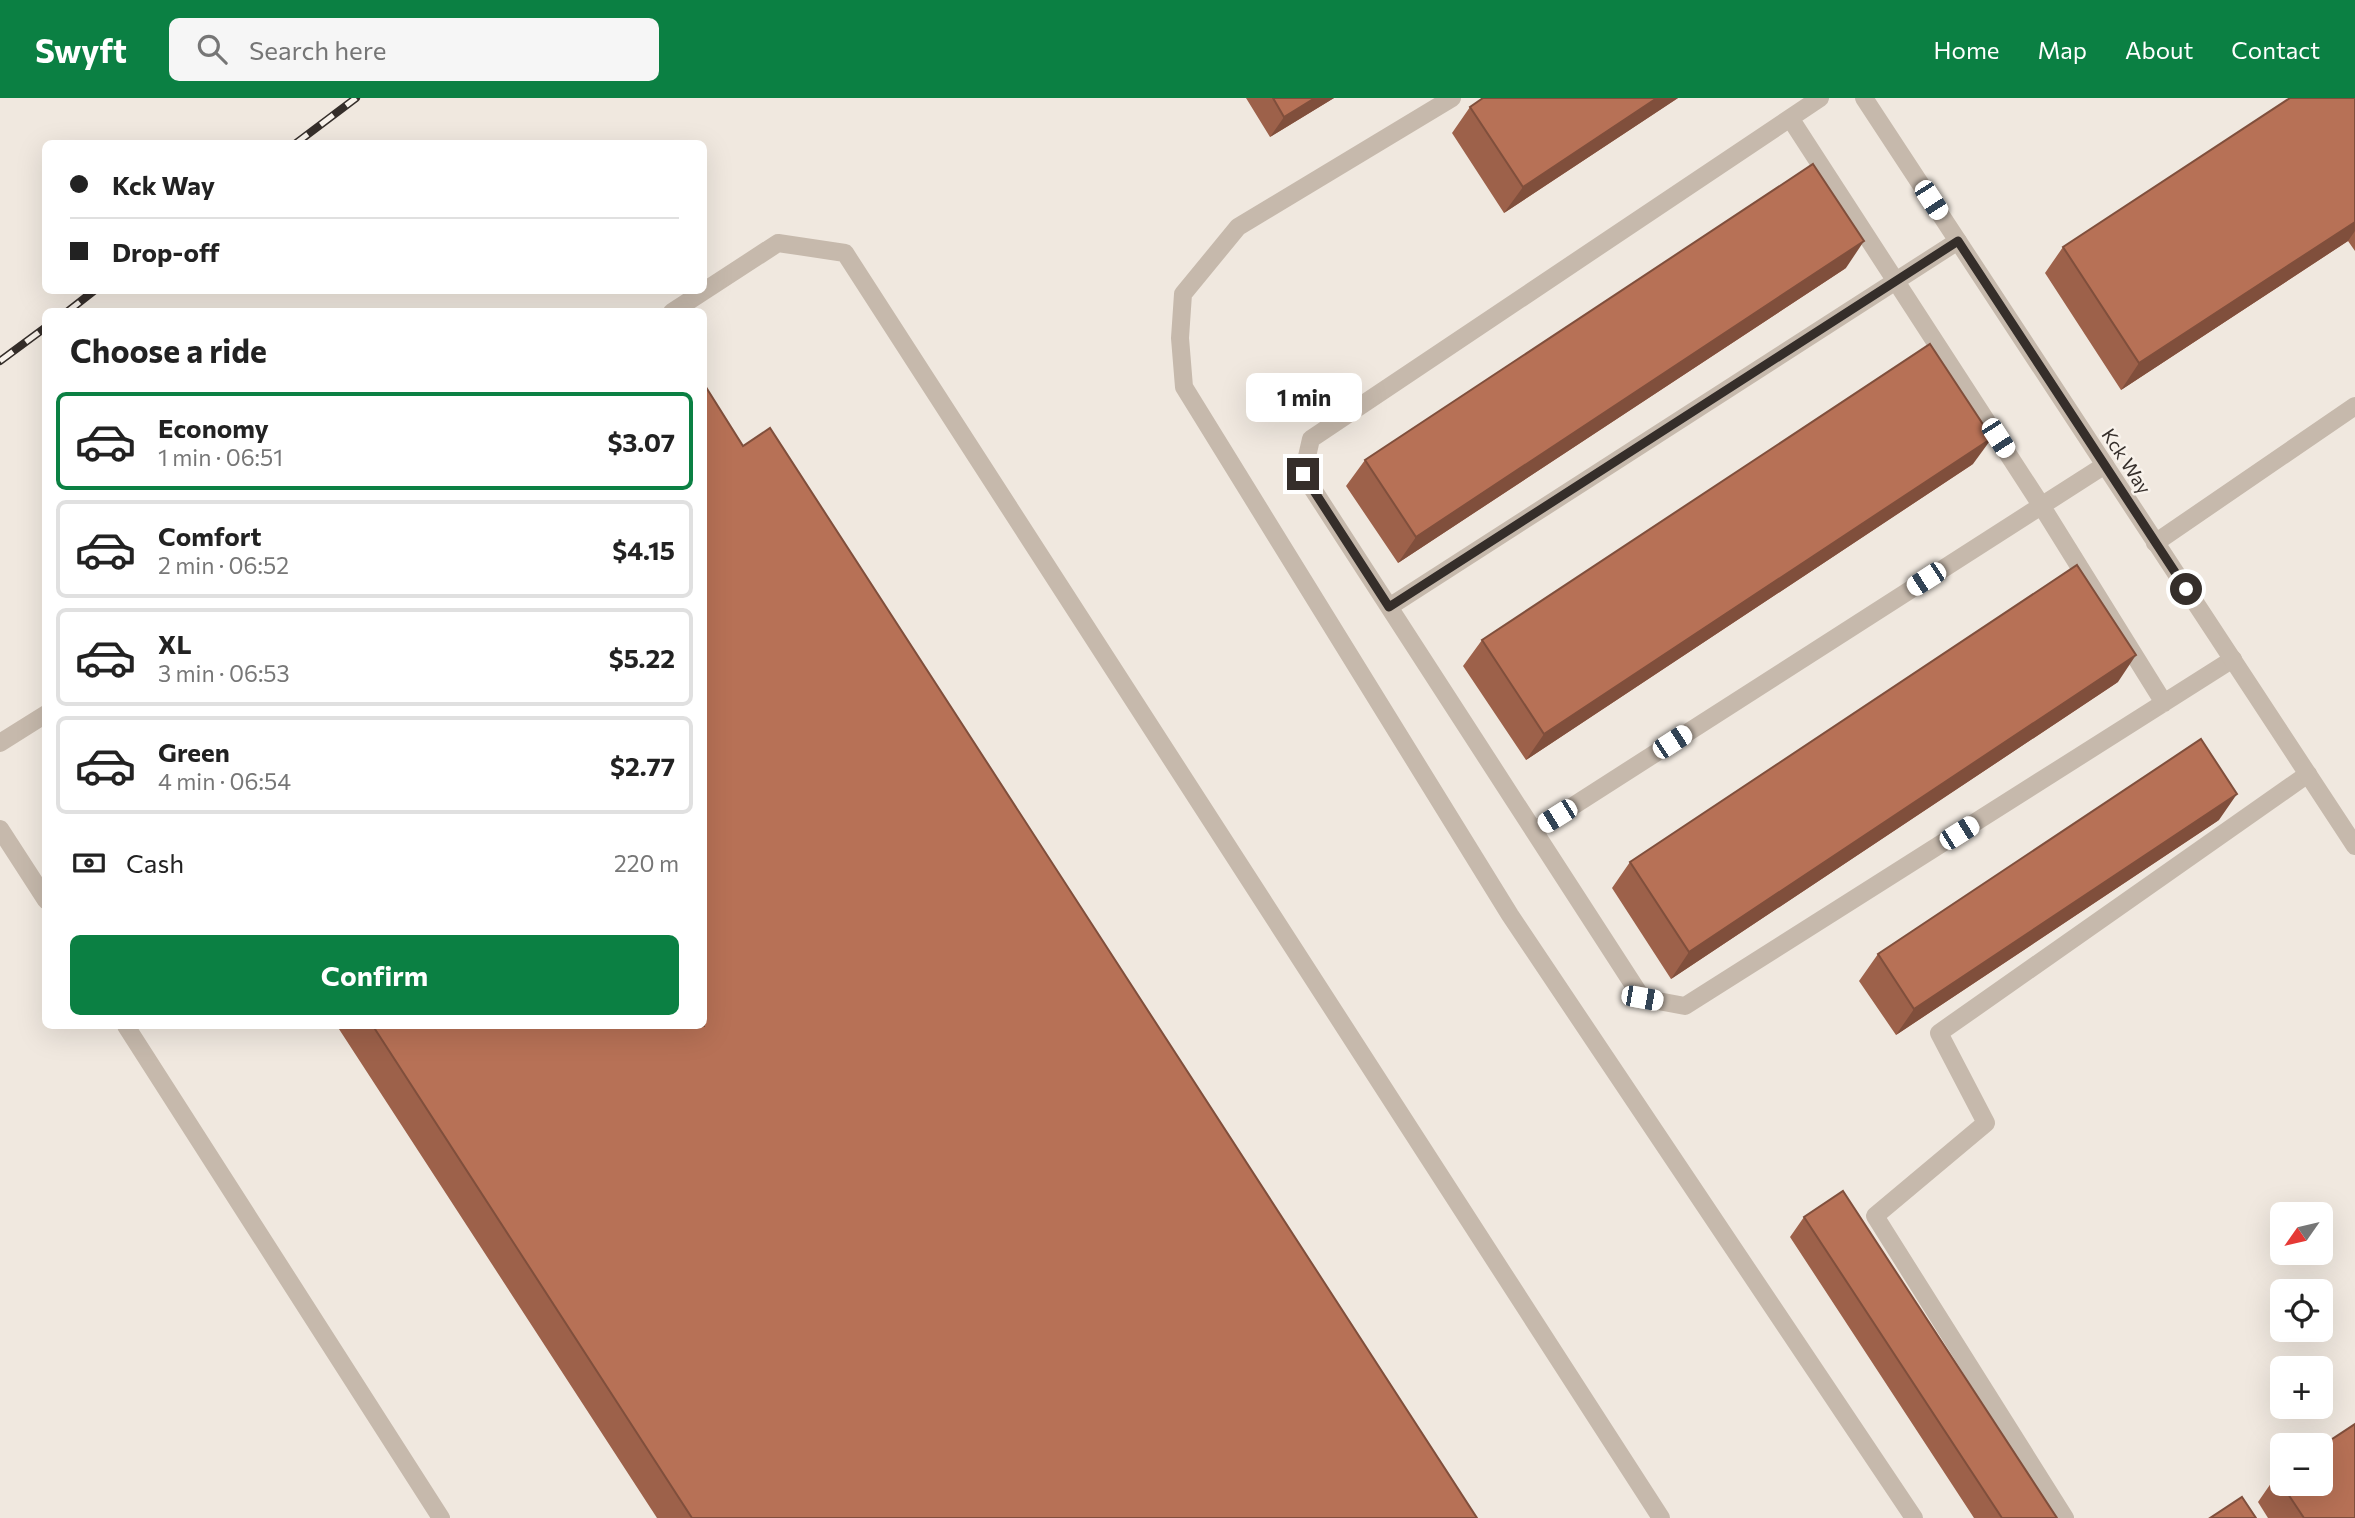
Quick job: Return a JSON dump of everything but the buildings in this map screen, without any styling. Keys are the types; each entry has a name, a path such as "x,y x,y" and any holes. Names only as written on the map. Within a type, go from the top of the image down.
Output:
{"street":[{"path":"1452,98 1238,228 1183,294 1180,338 1184,387 1510,915 1914,1518"},
{"path":"1820,98 1311,439 1303,474 1642,998 1685,1006 2233,659"},
{"name":"Kck Way","path":"1864,98 2355,846"},
{"path":"1790,118 2041,505 2164,703"},
{"path":"1389,607 1958,241"},
{"path":"707,289 778,243 845,253 1661,1518"},
{"path":"678,308 700,294"},
{"path":"2155,542 2355,406"},
{"path":"1534,831 2105,465"},
{"path":"0,743 42,717"},
{"path":"2065,1518 1875,1216 1986,1123 1939,1033 2308,774"},
{"path":"0,829 42,894"},
{"path":"128,1029 441,1518"}],"railway":[{"path":"300,140 356,98"},
{"path":"72,308 90,294"},
{"path":"0,361 42,330"}],"route":[{"path":"1303,474 1389,607 1958,241 2186,589"}]}
